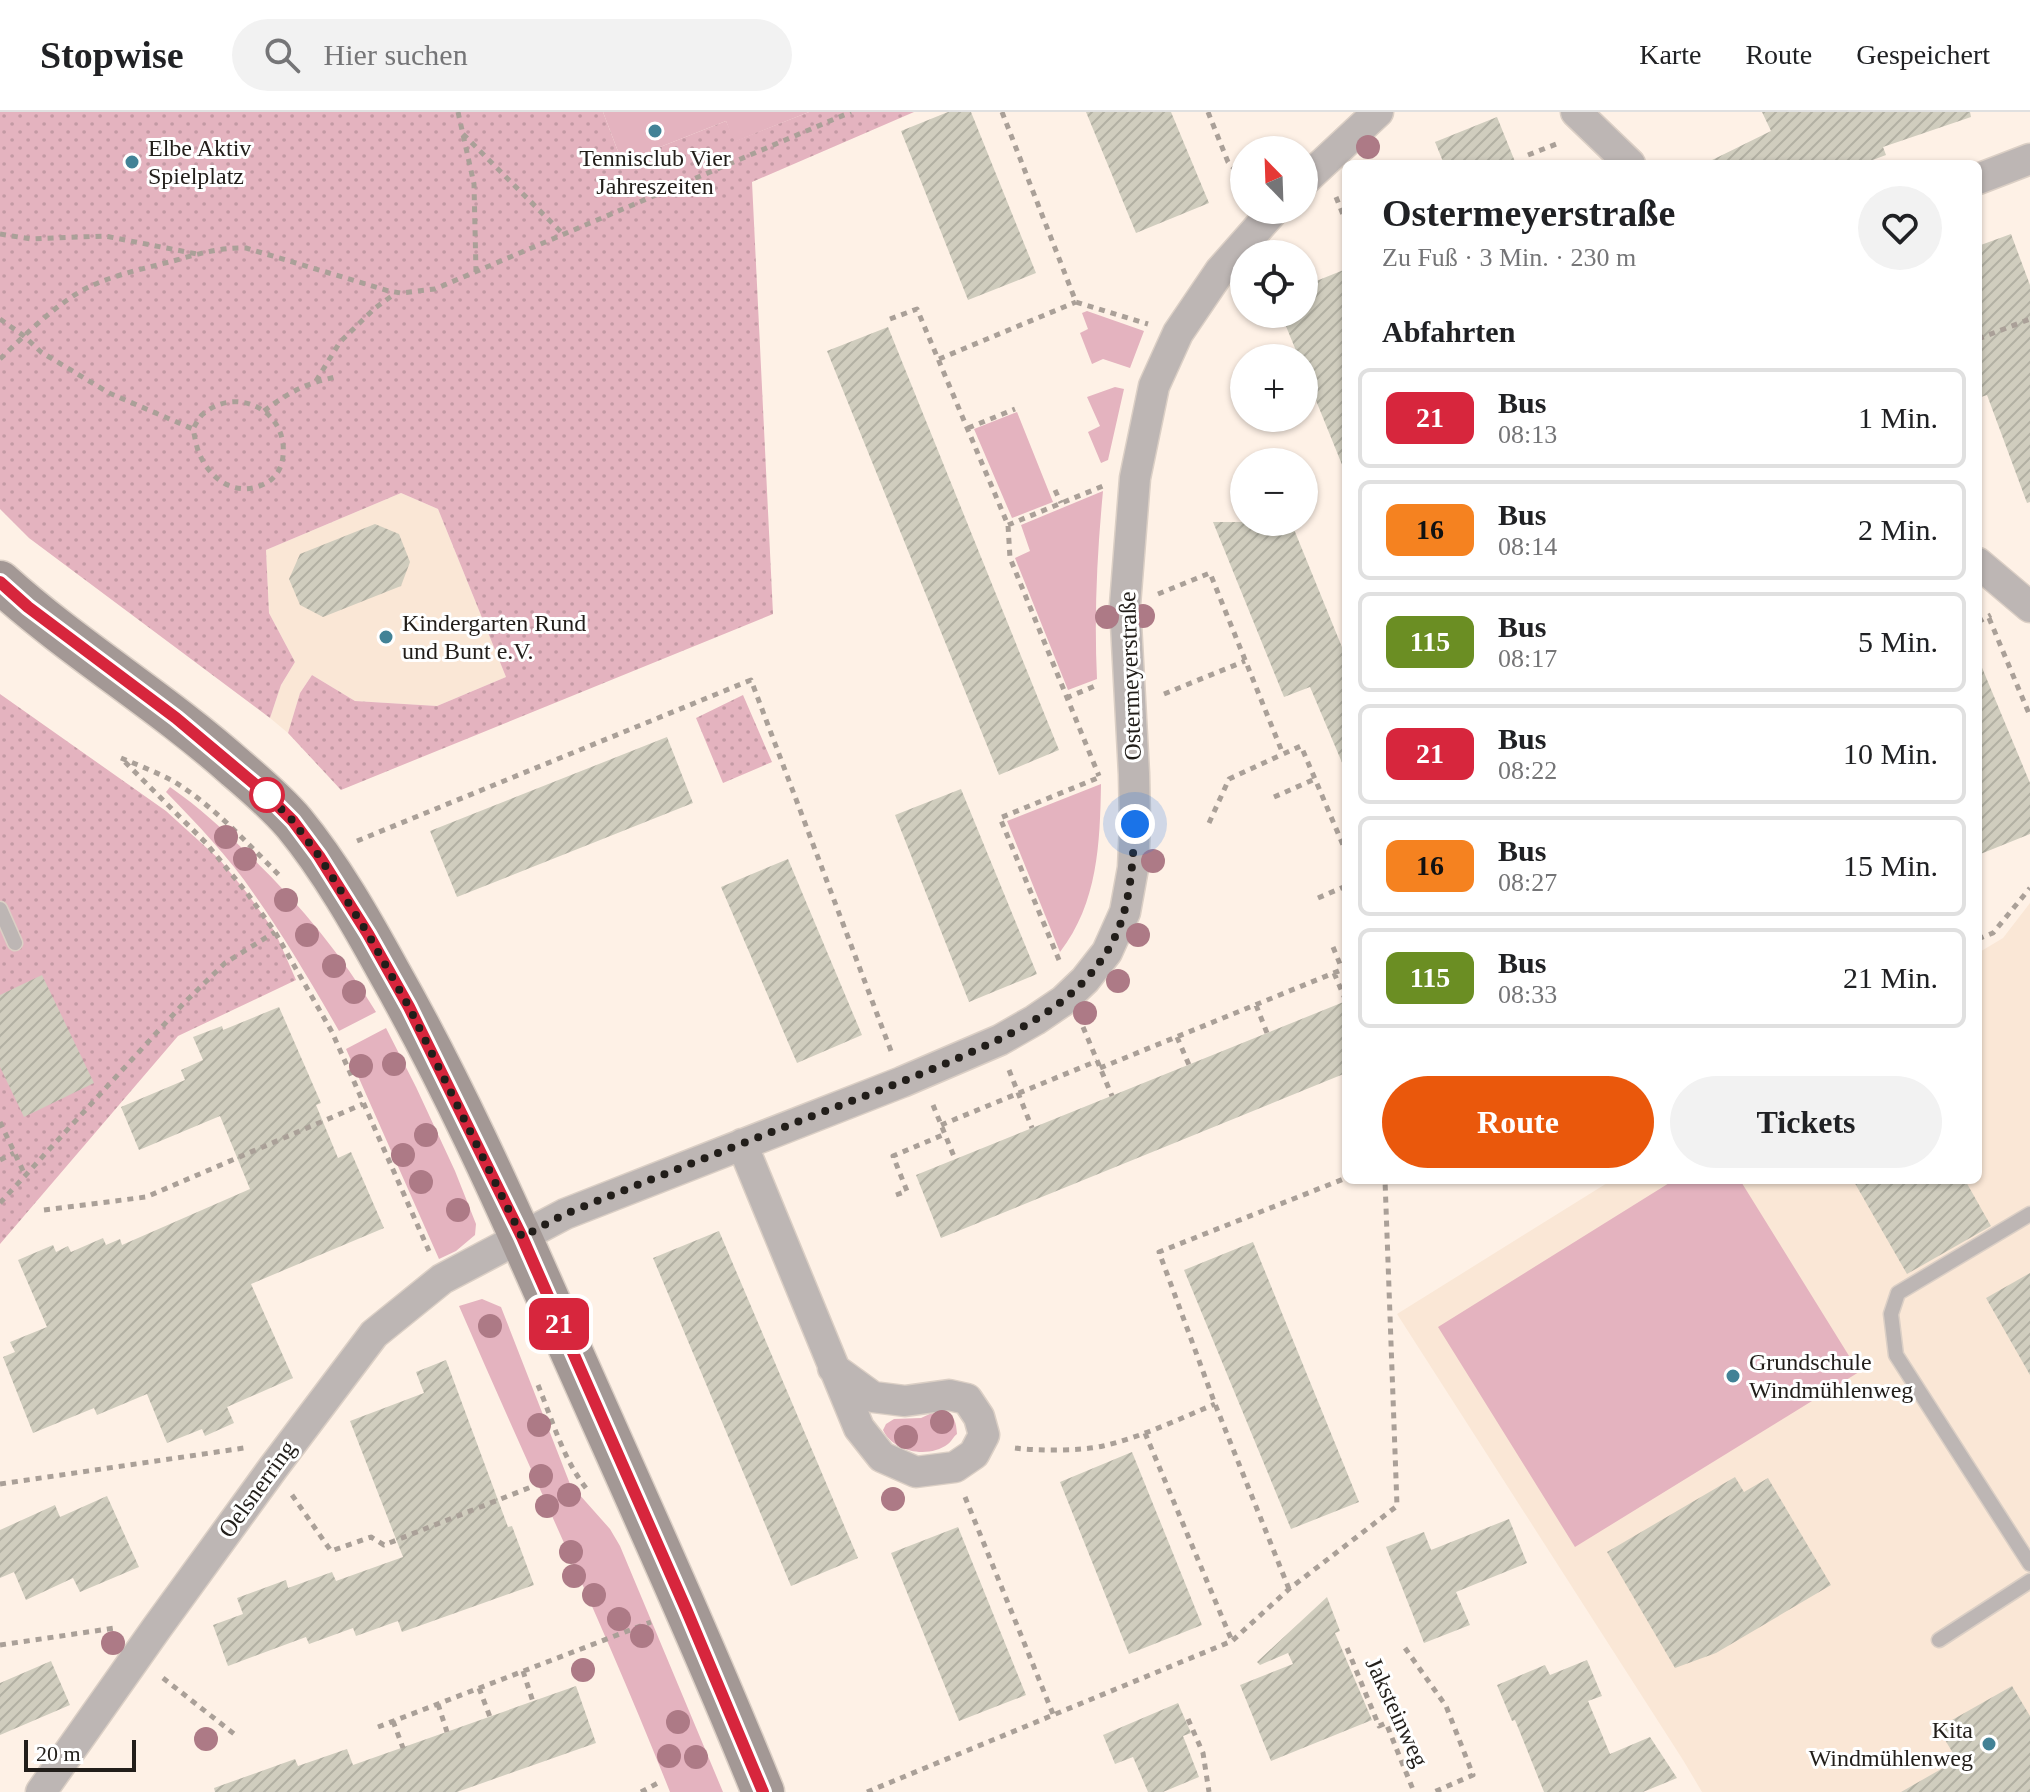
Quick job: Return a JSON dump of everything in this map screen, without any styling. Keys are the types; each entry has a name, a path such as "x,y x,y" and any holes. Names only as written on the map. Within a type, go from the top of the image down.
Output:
{"street":[{"path":"1318,168 1378,112"},
{"path":"1574,125 1624,160"},
{"path":"1982,177 2030,159"},
{"name":"Ostermeyerstraße","path":"522,1237 565,1214 902,1082 1000,1040 1063,1001 1107,952 1125,912 1133,868 1134,774 1125,605 1135,478 1154,386 1178,333 1220,271 1262,224"},
{"path":"1982,566 2030,607"},
{"path":"9,597 134,685 215,749 293,821 319,856 409,1007 522,1237 763,1792"},
{"path":"742,1144 833,1368 859,1428 882,1457 916,1472 955,1467 974,1454 984,1435 979,1417 967,1399 949,1395 905,1401 873,1397 833,1368"},
{"name":"Oelsnerring","path":"41,1792 292,1441 374,1334 442,1279 522,1237"}],"lane":[{"path":"0,909 15,943"},
{"path":"2030,1214 1898,1293 1891,1314 1896,1355 2030,1564"},
{"path":"1939,1640 2030,1581"}],"path":[{"path":"458,112 474,184 476,272"},
{"path":"0,359 68,300 91,286 131,272 230,247 246,248 396,292 435,289 851,112"},
{"path":"1002,112 1076,302"},
{"path":"1208,112 1230,164"},
{"path":"1528,155 1574,125"},
{"path":"462,133 563,235"},
{"path":"1334,193 1342,212"},
{"path":"0,234 31,239 105,236 198,254"},
{"path":"316,381 340,342 396,292"},
{"path":"939,359 1076,302 1178,333"},
{"path":"890,319 917,309 1008,525 1010,558 1099,777"},
{"path":"0,319 41,352 109,393 193,429"},
{"path":"1982,337 2030,319"},
{"path":"264,411 286,395 316,381 339,376"},
{"path":"236,402 256,405 271,416 279,429 284,442 282,461 274,477 259,487 240,490 230,487 207,468 197,449 193,429 202,415 218,406 236,402"},
{"path":"968,428 1015,409"},
{"path":"1008,525 1103,486 1135,478"},
{"path":"1055,490 1061,503"},
{"path":"1156,595 1210,573 1283,754"},
{"path":"1989,617 2030,716"},
{"path":"1159,696 1245,661"},
{"path":"319,856 751,680 902,1082"},
{"path":"1209,823 1229,779 1301,746 1342,843"},
{"path":"288,884 246,841 200,801 172,781 121,758 206,843 275,932 332,1032 434,1263"},
{"path":"1085,980 1059,959 1000,818 1099,777 1134,774"},
{"path":"1274,797 1315,779"},
{"path":"1318,898 1342,888"},
{"path":"1982,937 1993,933 2030,888"},
{"path":"0,1203 214,973 275,932"},
{"path":"1333,947 1342,965"},
{"path":"1100,1068 1342,970"},
{"path":"1334,973 1342,992"},
{"path":"1256,1005 1267,1033"},
{"path":"1083,1027 1112,1096"},
{"path":"1177,1037 1189,1065"},
{"path":"941,1125 1097,1061"},
{"path":"1009,1069 1032,1128"},
{"path":"931,1100 955,1159"},
{"path":"44,1210 146,1197 363,1104"},
{"path":"0,1122 25,1175"},
{"path":"896,1195 907,1191 893,1156 945,1134"},
{"path":"0,1160 14,1153"},
{"path":"1289,1589 1215,1404 1159,1252 1342,1180"},
{"path":"867,1792 1232,1641 1289,1589 1397,1506 1385,1184"},
{"path":"1007,1447 1034,1451 1101,1446 1145,1433 1215,1404"},
{"path":"1145,1433 1232,1641"},
{"path":"0,1484 292,1441"},
{"path":"273,1468 331,1551 371,1537 384,1545 531,1487"},
{"path":"965,1496 1053,1714"},
{"path":"378,1727 686,1609"},
{"path":"0,1645 112,1628 156,1629"},
{"name":"Jaksteinweg","path":"1347,1648 1379,1726 1386,1723 1414,1792"},
{"name":"Jaksteinweg","path":"1405,1648 1446,1706 1473,1775 1434,1792"},
{"path":"136,1657 238,1737"},
{"path":"523,1671 533,1702"},
{"path":"479,1688 490,1717"},
{"path":"438,1704 447,1732"},
{"path":"1188,1719 1203,1753 1209,1792"},
{"path":"393,1721 403,1748"},
{"path":"641,1792 658,1783"}],"shaded area":[{"path":"0,112 603,112 622,162 726,121 735,141 809,112 914,112 752,182 773,614 341,790 288,733 300,693 312,675 355,701 437,706 506,677 438,509 401,493 266,550 269,613 295,662 281,685 270,718 29,538 0,509"},
{"name":"Tennisclub Vier Jahreszeiten","path":"603,112 809,112 734,142 726,121 622,162"},
{"path":"1087,311 1144,331 1130,368 1103,359 1092,364 1080,333 1088,329 1082,313"},
{"path":"1115,387 1124,389 1108,460 1101,463 1088,432 1100,426 1087,397"},
{"path":"1017,412 1053,502 1012,518 974,429"},
{"path":"1103,491 1097,585 1097,679 1068,690 1015,558 1030,551 1021,525"},
{"name":"Kindergarten Rund und Bunt e.V.","path":"401,493 438,509 506,677 437,706 355,701 312,675 300,693 288,733 270,718 281,685 295,662 269,613 266,550"},
{"path":"0,694 166,811 220,860 275,932 296,980 178,1036 0,1244"},
{"path":"743,695 772,762 723,783 696,718"},
{"path":"1101,784 1098,850 1089,893 1073,933 1060,952 1007,821"},
{"path":"170,787 221,828 285,891 318,929 376,1012 339,1031 277,927 223,854 166,792"},
{"name":"Grundschule Windmühlenweg","path":"2030,903 2030,1792 1702,1792 1397,1314 1606,1184 1982,1184 1982,951 2003,938"},
{"path":"386,1028 455,1171 476,1224 475,1235 456,1251 439,1259 346,1049"},
{"path":"1668,1184 1742,1184 1859,1372 1575,1547 1438,1327"},
{"path":"482,1299 501,1307 570,1484 610,1529 620,1546 723,1792 670,1792 459,1306"},
{"path":"944,1411 954,1420 957,1434 940,1449 921,1452 903,1448 888,1438 883,1430 894,1419 921,1418"}],"building":[{"path":"948,112 971,112 1036,273 968,300 901,131"},
{"path":"1086,112 1171,112 1209,203 1136,233"},
{"path":"1762,112 1970,112 1971,117 1883,147 1886,155 1873,160 1712,160 1771,131"},
{"path":"1497,117 1514,160 1442,160 1435,142"},
{"path":"2011,234 2030,285 2030,502 2027,503 1987,395 1982,397 1982,245"},
{"path":"1342,271 1342,465 1318,405 1318,344 1293,344 1287,328 1318,328 1318,280"},
{"path":"888,327 1059,750 999,775 827,351"},
{"path":"1213,522 1230,522 1230,536 1297,536 1342,647 1342,763 1310,687 1284,697"},
{"name":"Kindergarten Rund und Bunt e.V.","path":"375,524 399,534 410,562 401,586 323,617 300,605 289,579 300,554"},
{"path":"1982,668 2030,783 2030,834 1982,853"},
{"path":"667,737 693,803 457,897 430,831"},
{"path":"961,789 1037,974 969,1002 895,815"},
{"path":"788,859 862,1035 797,1063 721,887"},
{"path":"42,975 94,1083 24,1117 0,1067 0,995"},
{"path":"1342,1003 1342,1075 941,1238 916,1175"},
{"path":"279,1007 321,1103 316,1105 338,1158 351,1152 384,1228 251,1284 293,1378 227,1407 234,1423 205,1436 202,1429 167,1443 147,1394 97,1415 94,1408 33,1433 3,1357 15,1352 10,1342 47,1327 18,1260 53,1245 56,1252 68,1246 71,1252 103,1238 106,1245 120,1239 122,1245 250,1189 220,1116 139,1150 121,1107 185,1080 181,1070 203,1060 193,1037 222,1026 223,1030"},
{"path":"1855,1184 1967,1184 1991,1226 1907,1274"},
{"path":"719,1231 858,1558 791,1586 653,1258"},
{"path":"1253,1242 1359,1502 1291,1529 1184,1270"},
{"path":"2030,1273 2030,1375 1986,1298"},
{"path":"446,1360 508,1527 512,1526 534,1585 402,1632 398,1621 356,1636 353,1628 309,1644 306,1637 228,1666 213,1625 243,1614 237,1598 286,1580 288,1588 332,1572 336,1581 403,1557 350,1421 424,1393 416,1372"},
{"path":"1132,1452 1202,1625 1129,1654 1060,1482"},
{"path":"1735,1477 1744,1492 1768,1478 1831,1585 1716,1653 1675,1668 1607,1552"},
{"path":"107,1496 139,1567 80,1592 73,1578 26,1600 14,1572 0,1578 0,1530 55,1505 60,1517"},
{"path":"1509,1519 1527,1563 1456,1592 1470,1625 1424,1643 1386,1547 1424,1532 1431,1550"},
{"path":"958,1527 1026,1695 959,1721 891,1553"},
{"path":"1327,1597 1340,1631 1335,1633 1372,1720 1271,1761 1240,1685 1293,1664 1288,1653 1260,1665 1257,1662"},
{"path":"1587,1660 1602,1696 1588,1701 1610,1754 1650,1737 1677,1778 1643,1792 1544,1792 1515,1720 1512,1721 1497,1685 1545,1665 1550,1675"},
{"path":"51,1661 70,1705 0,1735 0,1683"},
{"path":"576,1686 596,1743 457,1792 215,1792 214,1788 295,1759 298,1766 347,1749 353,1765"},
{"name":"Kita Windmühlenweg","path":"2012,1686 2030,1716 2030,1792 1901,1792 1957,1760 1938,1728"},
{"path":"1178,1703 1191,1733 1183,1736 1199,1777 1163,1792 1148,1792 1133,1757 1115,1764 1103,1735"}],"bus line":[{"name":"21","path":"0,582 28,607 215,749 293,821 319,856 409,1007 522,1237 763,1792"}],"place":[{"name":"Tennisclub Vier Jahreszeiten","path":"655,131"},
{"name":"Elbe Aktiv Spielplatz","path":"132,162"},
{"name":"Kindergarten Rund und Bunt e.V.","path":"386,637"},
{"name":"Grundschule Windmühlenweg","path":"1733,1376"},
{"name":"Kita Windmühlenweg","path":"1989,1744"}],"route":[{"path":"267,795 264,792 293,821 319,856 368,934 409,1007 522,1237 565,1214 902,1082 1000,1040 1035,1020 1063,1001 1107,952 1125,912 1133,868 1135,824"}]}
